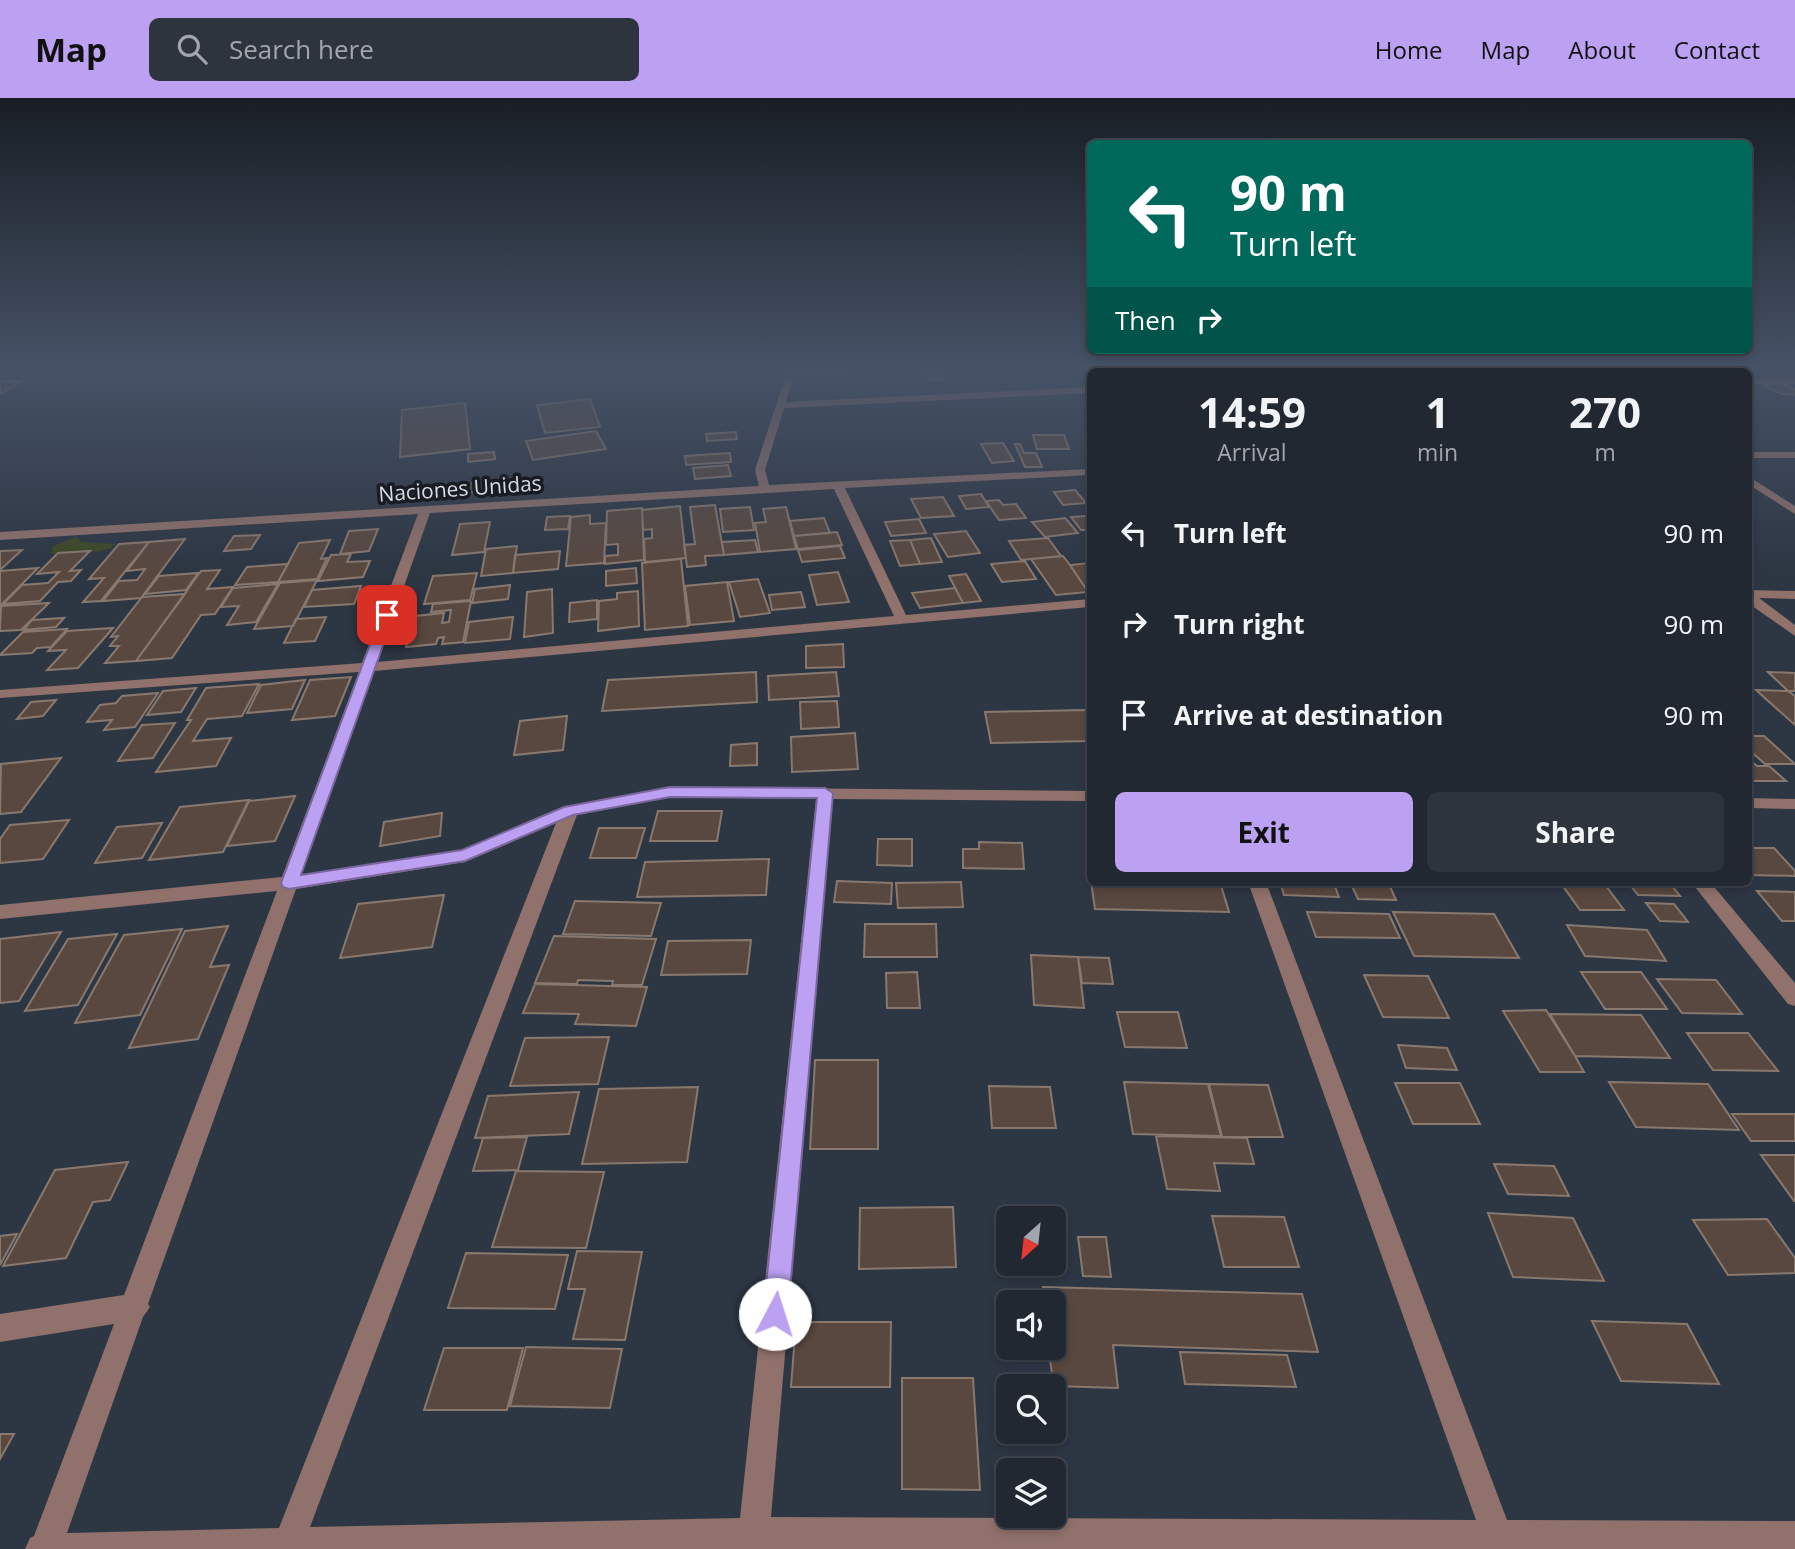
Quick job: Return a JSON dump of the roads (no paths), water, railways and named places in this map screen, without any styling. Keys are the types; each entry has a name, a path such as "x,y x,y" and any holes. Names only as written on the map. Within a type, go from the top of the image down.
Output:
{"street":[{"path":"765,488 760,470 771,436"},
{"path":"1752,455 1795,455"},
{"name":"Naciones Unidas","path":"0,536 765,488 1087,472"},
{"path":"1752,482 1795,511"},
{"path":"838,485 901,618"},
{"path":"425,510 136,1307 44,1548 754,1533 1795,1537"},
{"path":"1752,596 1795,595"},
{"path":"1752,599 1795,632"},
{"path":"0,694 368,667 1087,603"},
{"path":"0,912 289,883 465,856 570,811 670,792 1087,796"},
{"path":"754,1533 825,793"},
{"path":"1752,803 1795,804"},
{"path":"289,1542 570,811"},
{"path":"1258,886 1497,1536"},
{"path":"1703,886 1795,998"},
{"path":"0,1328 136,1307"}]}
